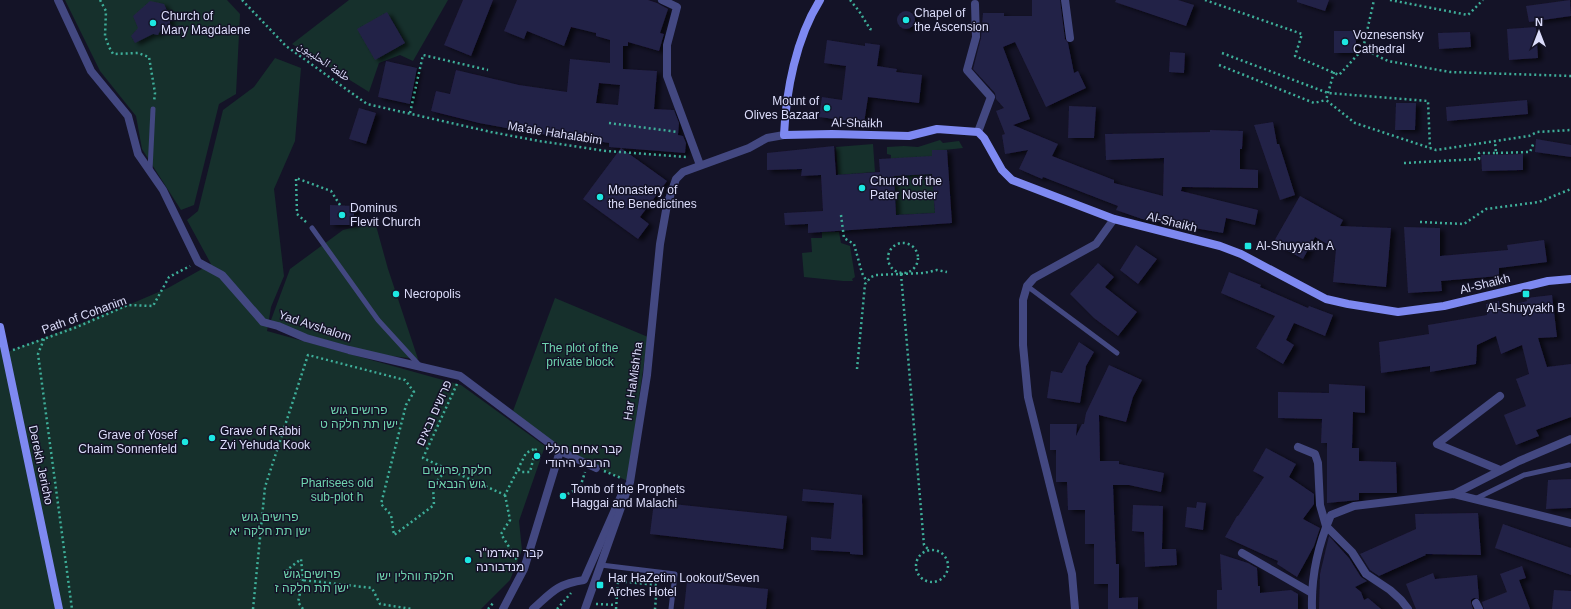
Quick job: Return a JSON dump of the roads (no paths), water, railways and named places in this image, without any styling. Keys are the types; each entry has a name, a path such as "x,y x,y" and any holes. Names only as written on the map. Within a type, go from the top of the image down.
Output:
{"street":[{"path":"58,0 91,71 128,116 138,154 150,170"},
{"path":"662,0 677,7 667,45 667,76 700,162"},
{"path":"784,135 787,98 800,44 810,15 820,0"},
{"path":"1065,0 1070,38"},
{"path":"975,4 976,37 967,70 991,97 978,132"},
{"name":"Al-Shaikh","path":"784,135 832,134 909,136 937,129 978,132 984,138 1002,170 1012,180 1114,219 1220,246 1241,254 1326,299 1348,304 1398,312 1444,306 1548,281 1571,279"},
{"name":"Har HaMish'ha","path":"586,606 630,482 647,375 660,244 667,205 676,179 683,172 700,162 749,148 767,138 784,135"},
{"name":"Yad Avshalom","path":"150,170 163,190 198,262 222,275 263,322 306,338 342,348 460,376 560,451 596,468"},
{"path":"1075,609 1072,574 1028,397 1023,344 1023,300 1027,286 1034,278 1096,244 1114,219"},
{"name":"Derekh Jericho","path":"0,327 59,609"},
{"path":"1500,396 1437,444 1500,470"},
{"path":"1454,494 1519,460 1571,439"},
{"path":"1298,447 1315,454 1318,463 1320,505 1326,526 1352,552 1366,574 1390,590 1408,609"},
{"path":"503,609 524,569 560,451"},
{"path":"533,609 558,587 570,582 584,580 619,500 630,482"},
{"path":"1312,609 1312,593 1316,563 1326,526 1331,515 1354,506 1454,494 1571,523"},
{"path":"1242,553 1312,593"}],"lane":[{"path":"150,170 154,109"},
{"path":"312,228 378,320 420,366"},
{"path":"1027,286 1117,353"},
{"path":"1475,499 1524,475 1569,465"},
{"path":"601,565 675,574 671,609"}],"place":[{"name":"Chapel of the Ascension","path":"906,20"},
{"name":"Church of Mary Magdalene","path":"153,23"},
{"name":"Voznesensky Cathedral","path":"1345,42"},
{"name":"Mount of Olives Bazaar","path":"827,108"},
{"name":"Church of the Pater Noster","path":"862,188"},
{"name":"Monastery of the Benedictines","path":"600,197"},
{"name":"Dominus Flevit Church","path":"342,215"},
{"name":"Al-Shuyyakh A","path":"1248,246"},
{"name":"Necropolis","path":"396,294"},
{"name":"Al-Shuyyakh B","path":"1526,294"},
{"name":"Grave of Rabbi Zvi Yehuda Kook","path":"212,438"},
{"name":"Grave of Yosef Chaim Sonnenfeld","path":"185,442"},
{"name":"קבר אחים חללי הרובע היהודי","path":"537,456"},
{"name":"Tomb of the Prophets Haggai and Malachi","path":"563,496"},
{"name":"קבר האדמו\"ר מנדבורנה","path":"468,560"},
{"name":"Har HaZetim Lookout/Seven Arches Hotel","path":"600,585"}],"park label":[{"name":"The plot of the private block","path":"580,355"},
{"name":"פרושים גוש ישן תת חלקה ט","path":"359,417"},
{"name":"חלקת פרושים גוש הנבאים","path":"457,477"},
{"name":"Pharisees old sub-plot h","path":"337,490"},
{"name":"פרושים גוש ישן תת חלקה יא","path":"270,524"},
{"name":"חלקת ווהלין ישן","path":"415,576"},
{"name":"פרושים גוש ישן תת חלקה ז","path":"312,581"}]}
